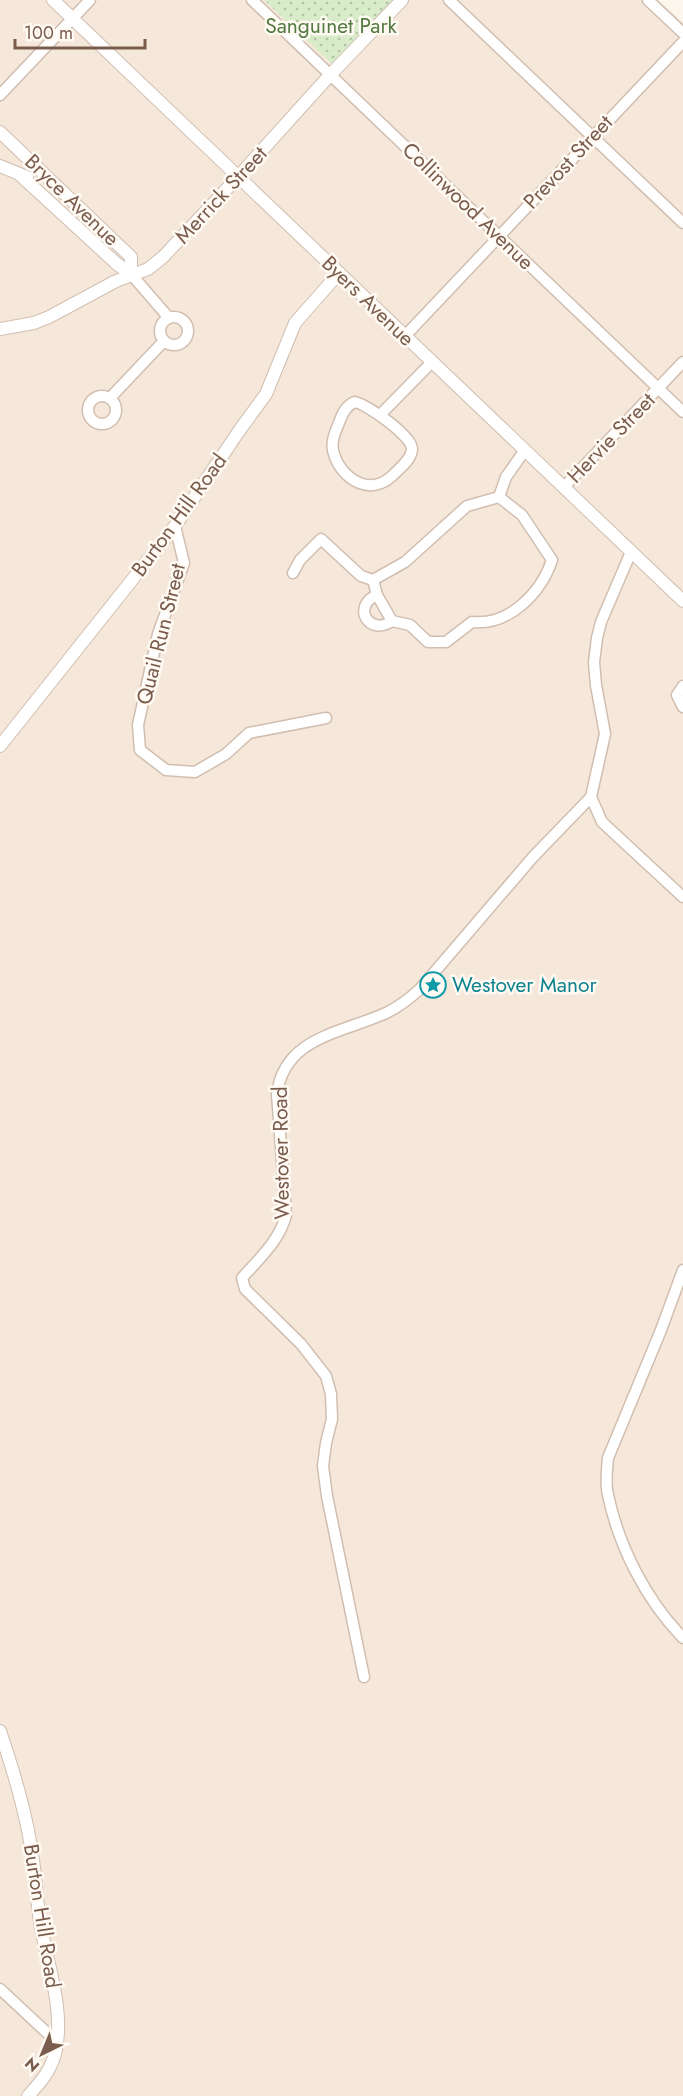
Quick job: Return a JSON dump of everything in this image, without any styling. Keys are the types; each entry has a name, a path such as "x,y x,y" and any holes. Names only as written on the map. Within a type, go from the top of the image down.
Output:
{"street":[{"name":"Byers Avenue","path":"53,0 683,601"},
{"path":"0,95 90,0"},
{"name":"Collinwood Avenue","path":"252,0 683,412"},
{"name":"Merrick Street","path":"0,329 34,323 49,317 131,274 148,269 163,257 402,0"},
{"path":"449,0 683,223"},
{"path":"648,0 683,33"},
{"name":"Prevost Street","path":"405,336 683,42"},
{"name":"Bryce Avenue","path":"0,132 131,257 131,274"},
{"path":"0,166 62,191"},
{"name":"Bryce Avenue","path":"19,174 117,264 131,274 169,318"},
{"name":"Burton Hill Road","path":"0,747 175,526 266,394 295,323 339,273"},
{"path":"169,318 179,318 187,324 188,335 182,343 173,345 164,341 160,332 162,324 169,318"},
{"path":"110,398 164,341"},
{"path":"380,415 432,362"},
{"name":"Hervie Street","path":"564,488 683,362"},
{"path":"355,402 365,404 380,415 411,442 413,449 410,457 386,482 366,486 342,472 333,452 333,439 342,416 350,404 355,402"},
{"path":"499,497 506,477 525,450"},
{"path":"293,573 300,560 321,539 361,576 373,580 405,562 467,506 499,497"},
{"path":"377,595 370,598 364,611 371,624 386,625 392,621 410,625 428,642 446,642 472,622 483,623 500,619 514,610 547,575 552,560 522,515 499,497"},
{"name":"Quail Run Street","path":"175,526 184,563 158,634 138,726 140,750 166,770 195,772 226,754 249,733 326,718"},
{"path":"631,552 601,622 597,638 594,662 605,734 591,797 602,822 683,897"},
{"path":"373,580 377,595 392,621"},
{"path":"683,686 677,695 683,707"},
{"name":"Westover Road","path":"364,1677 323,1466 332,1419 332,1394 326,1376 310,1353 245,1289 242,1278 283,1228 286,1215 276,1094 279,1078 287,1064 301,1049 329,1035 386,1013 405,1002 420,989 533,857 591,797"},
{"path":"683,1270 608,1458 607,1480 607,1494 626,1551 658,1610 683,1638"},
{"name":"Burton Hill Road","path":"0,1731 20,1795 33,1858 40,1924 56,2002 58,2028 50,2068 44,2079 28,2096"},
{"path":"0,1989 57,2042"}],"shaded area":[{"path":"0,0 264,0 332,64 393,0 658,0 683,23 683,2096 0,2096"}],"green space":[{"name":"Sanguinet Park","path":"264,0 393,0 332,64"}],"place":[{"name":"Westover Manor","path":"433,985"}]}
